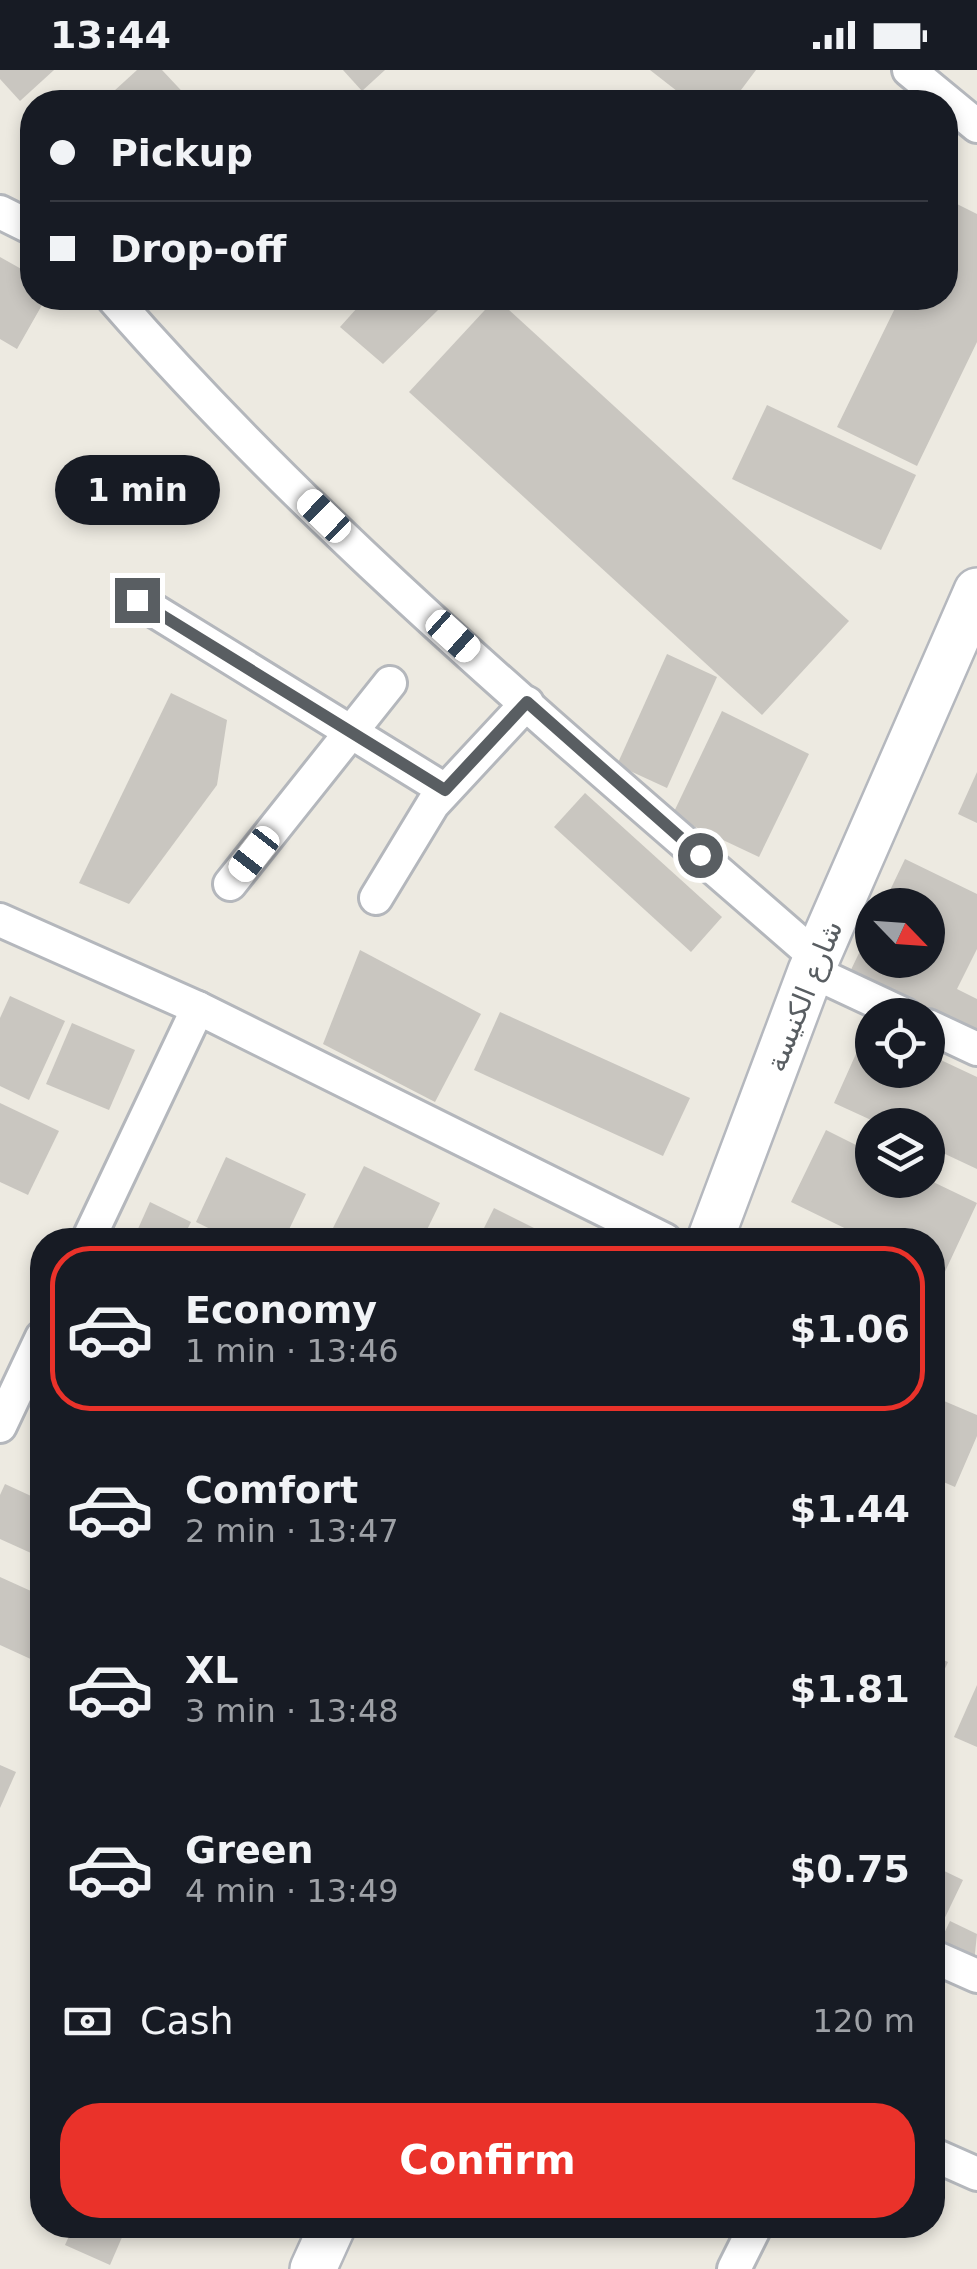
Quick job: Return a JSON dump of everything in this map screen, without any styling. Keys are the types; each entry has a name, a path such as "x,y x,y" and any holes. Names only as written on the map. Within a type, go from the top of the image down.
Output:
{"main road":[{"name":"شارع الكنيسة","path":"715,1228 814,964 977,591"},
{"path":"313,2269 326,2238"}],"street":[{"path":"909,70 933,90"},
{"path":"123,310 206,403 403,592 814,964 875,998"},
{"path":"137,600 445,790"},
{"path":"230,884 390,683"},
{"path":"376,898 404,846 445,790 527,702"},
{"path":"0,920 198,1008 641,1228"},
{"path":"94,1228 198,1008"},
{"path":"945,1034 977,1049"},
{"path":"0,1426 30,1362"},
{"path":"945,1962 977,1976"},
{"path":"945,2160 977,2174"},
{"path":"734,2269 750,2238"}],"building":[{"path":"0,70 54,70 32,90 20,90 20,101 0,79"},
{"path":"137,70 162,70 181,90 115,90"},
{"path":"343,70 385,70 363,90"},
{"path":"650,70 756,70 741,90 676,90"},
{"path":"958,204 977,214 977,342 917,466 837,427 894,310 958,310"},
{"path":"0,257 20,268 20,310 39,310 17,349 0,339"},
{"path":"355,310 438,310 383,364 340,327"},
{"path":"485,310 509,310 849,621 762,715 409,392"},
{"path":"767,405 916,475 881,550 732,479"},
{"path":"667,654 717,677 667,788 617,765"},
{"path":"171,693 227,720 217,785 129,904 79,883"},
{"path":"722,711 809,754 759,857 672,816"},
{"path":"977,772 977,823 958,814"},
{"path":"585,793 722,917 691,952 554,827"},
{"path":"905,859 977,894 977,949 957,989 977,999 977,1038 945,1023 945,998 894,998 848,976 855,961 855,978 945,978 945,888 891,888"},
{"path":"360,950 481,1014 435,1102 323,1044"},
{"path":"10,996 65,1021 29,1100 0,1086 0,1018"},
{"path":"500,1012 690,1098 663,1156 474,1070"},
{"path":"72,1023 135,1050 109,1110 46,1084"},
{"path":"855,1056 855,1088 945,1088 945,1062 977,1077 977,1169 945,1154 945,1108 855,1108 855,1113 834,1103"},
{"path":"0,1103 59,1131 28,1195 0,1182"},
{"path":"826,1130 855,1144 855,1198 945,1198 945,1188 977,1203 945,1272 945,1228 844,1228 791,1202"},
{"path":"226,1157 306,1194 290,1228 208,1228 196,1222"},
{"path":"364,1166 440,1203 428,1228 333,1228"},
{"path":"150,1202 191,1222 188,1228 138,1228"},
{"path":"494,1208 534,1228 484,1228"},
{"path":"945,1401 977,1415 977,1436 955,1487 945,1483"},
{"path":"5,1484 30,1495 30,1553 0,1539 0,1495"},
{"path":"0,1577 30,1591 30,1659 0,1645"},
{"path":"977,1685 977,1747 954,1737"},
{"path":"0,1765 16,1772 0,1808"},
{"path":"945,1871 963,1880 945,1918"},
{"path":"950,1921 977,1934 974,1963 945,1949 945,1931"},
{"path":"68,2238 122,2238 110,2265 65,2245"}],"route":[{"path":"137,600 445,790 527,702 700,855"}]}
